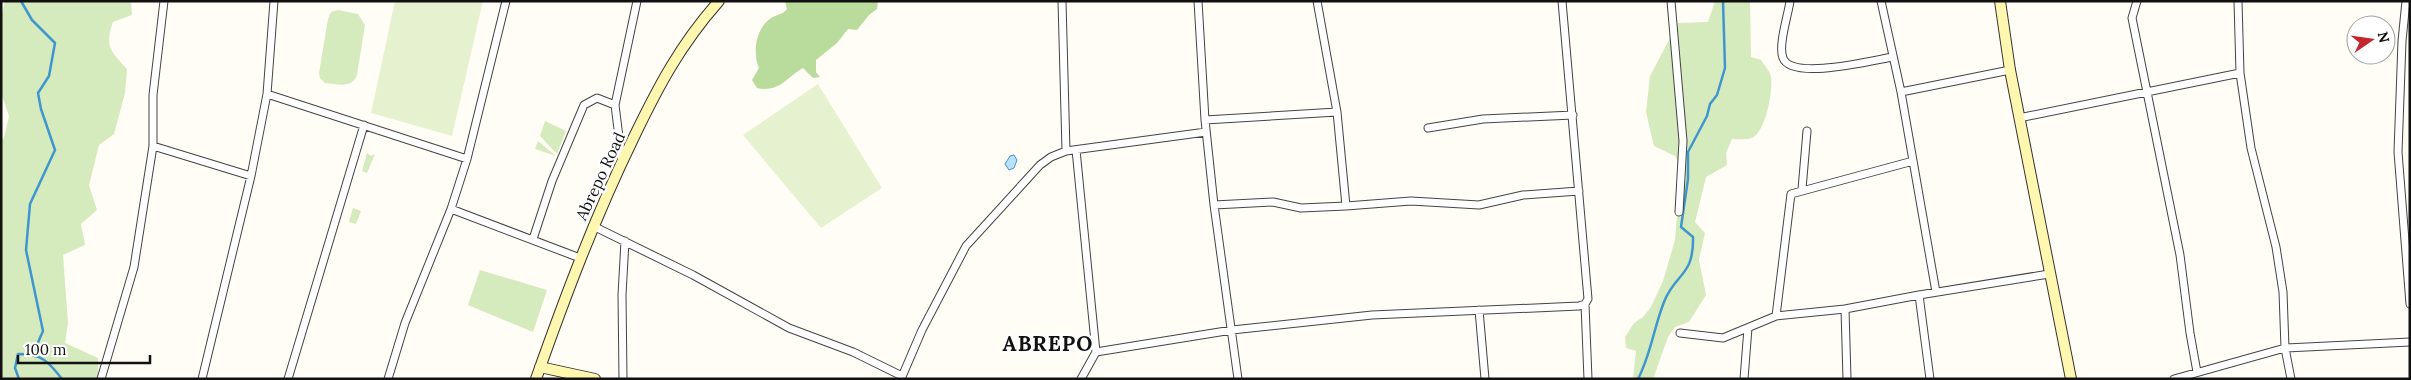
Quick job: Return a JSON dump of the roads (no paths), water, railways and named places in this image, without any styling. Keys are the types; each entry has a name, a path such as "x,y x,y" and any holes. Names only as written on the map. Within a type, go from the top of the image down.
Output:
{"street":[{"path":"102,379 134,267 153,146 153,95 164,1"},
{"path":"202,379 251,176 267,94 274,1"},
{"path":"388,379 404,323 451,209 467,159 506,1"},
{"path":"622,161 615,105 637,1"},
{"name":"Abrepo Road","path":"536,379 580,258 622,161 674,59 719,1"},
{"path":"1062,1 1066,151"},
{"path":"1198,1 1206,132 1238,379"},
{"path":"1317,1 1337,112 1346,206"},
{"path":"1562,1 1588,299 1585,304 1588,379"},
{"path":"1671,1 1683,141 1679,212"},
{"path":"1790,1 1782,49 1784,60 1789,65 1820,69 1894,57"},
{"path":"1881,1 1901,92 1936,292"},
{"path":"2000,1 2019,118 2071,379"},
{"path":"2137,1 2132,18 2180,256 2190,333 2198,372"},
{"path":"2238,1 2240,73 2251,148 2276,247 2283,292 2284,348 2290,379"},
{"path":"2406,1 2402,41 2398,152 2410,304"},
{"path":"1901,92 2010,70"},
{"path":"2019,118 2240,73"},
{"path":"267,94 467,159"},
{"path":"533,239 552,181 584,105 597,98 615,105"},
{"path":"1205,120 1337,112"},
{"path":"1428,128 1483,119 1573,116"},
{"path":"288,379 364,126"},
{"path":"1802,190 1807,131"},
{"path":"593,226 789,328 853,352 902,377 926,322 966,246 1040,165 1051,157 1066,151 1206,132"},
{"path":"153,146 251,176"},
{"path":"1076,150 1096,352 1081,379"},
{"path":"1776,316 1789,197 1795,192 1913,161"},
{"path":"1214,205 1273,202 1300,208 1411,201 1479,205 1523,195 1579,191"},
{"path":"451,209 580,258"},
{"path":"623,379 622,295 625,241"},
{"path":"1680,334 1723,338 1776,316 1845,309 1919,294 2049,274"},
{"path":"1919,294 1930,379"},
{"path":"1096,352 1232,330 1372,315 1579,306 1585,304"},
{"path":"1845,309 1847,379"},
{"path":"1479,310 1485,379"},
{"path":"1744,379 1748,328"},
{"path":"2174,379 2284,348 2410,342"},
{"path":"540,367 595,379"}],"water":[{"path":"1014,155 1017,160 1014,168 1009,170 1005,164 1010,156"}],"waterway":[{"path":"21,1 32,20 55,43 49,76 38,93 41,109 55,150 30,204 26,250 43,331 33,354"},
{"path":"1638,379 1646,360 1664,302 1690,260 1693,237 1681,227 1688,179 1688,152 1707,116 1710,104 1717,95 1725,68 1723,1"},
{"path":"19,379 15,368 18,354 39,357 48,363 62,379"}],"district":[{"name":"ABREPO","path":"1048,344"}]}
